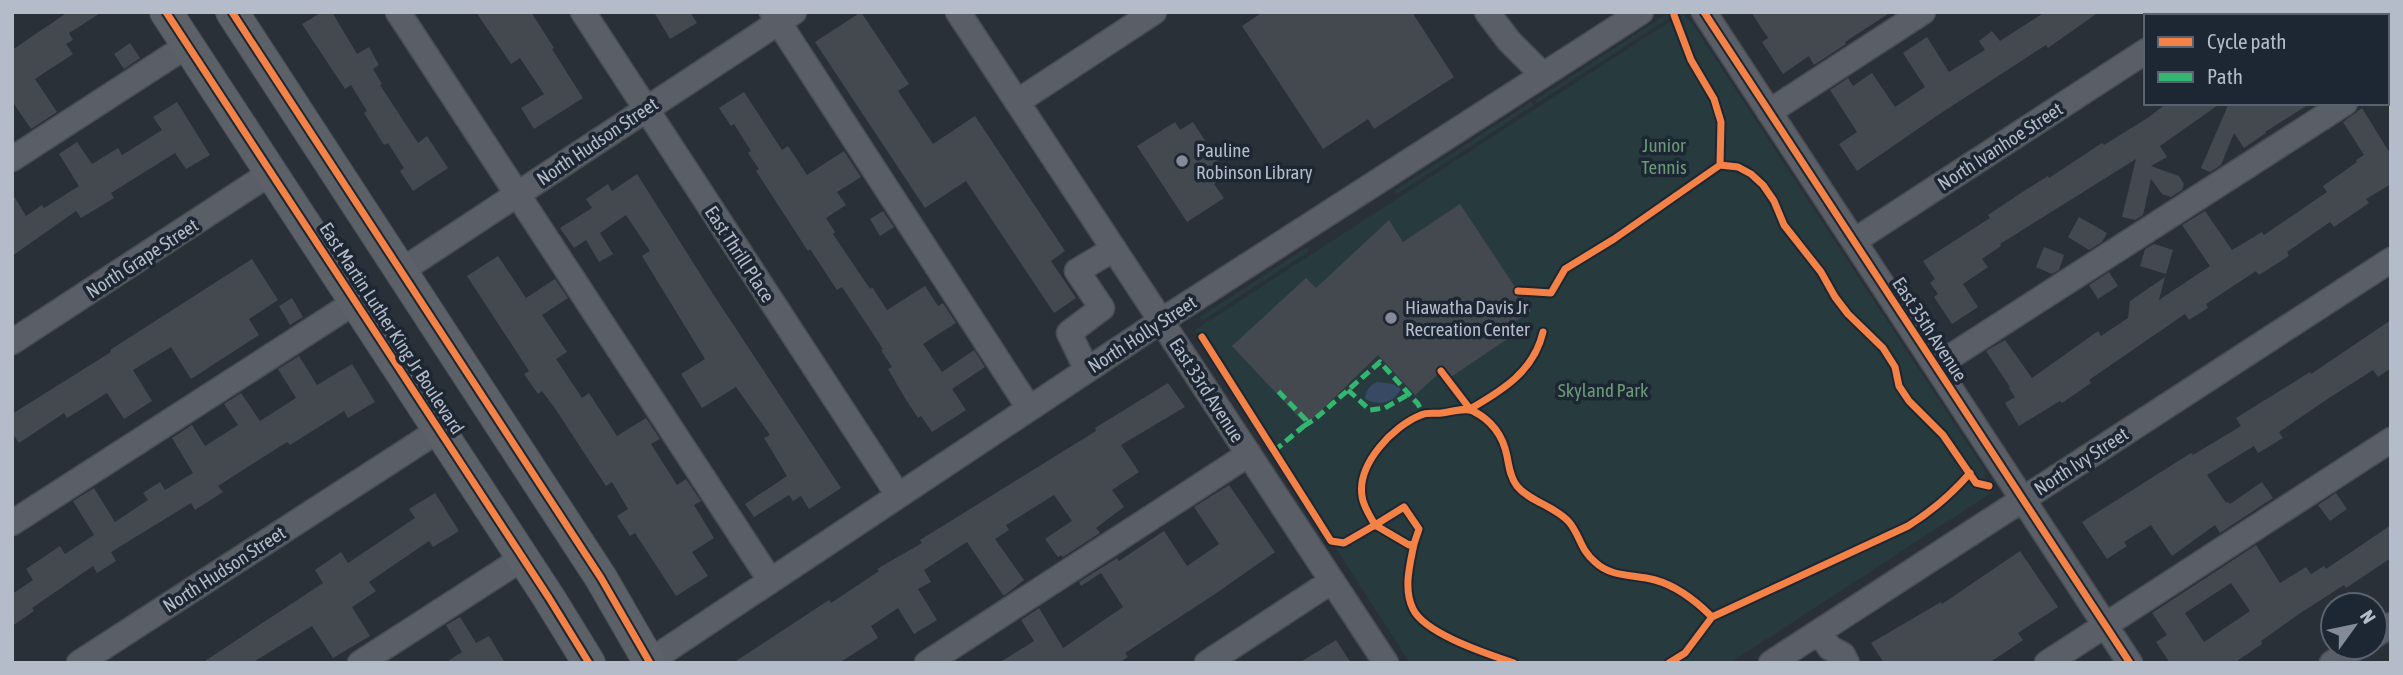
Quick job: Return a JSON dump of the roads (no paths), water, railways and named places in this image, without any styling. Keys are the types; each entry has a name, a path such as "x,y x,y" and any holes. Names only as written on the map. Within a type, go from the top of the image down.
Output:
{"main road":[{"name":"East Martin Luther King Jr Boulevard","path":"166,12 589,663"},
{"name":"East Martin Luther King Jr Boulevard","path":"232,12 601,578 649,662"}],"street":[{"path":"398,12 770,580"},
{"name":"East Thrill Place","path":"583,12 898,495"},
{"name":"East 33rd Avenue","path":"958,12 1386,663"},
{"path":"1017,102 1154,12"},
{"path":"1487,12 1509,41 1542,74"},
{"name":"North Holly Street","path":"649,662 1161,321 1641,12"},
{"name":"East 35th Avenue","path":"1704,12 2130,663"},
{"path":"1769,112 1923,12"},
{"path":"781,16 1029,408"},
{"name":"North Hudson Street","path":"401,271 781,16"},
{"path":"12,159 188,45"},
{"name":"North Ivanhoe Street","path":"1854,241 2144,52"},
{"path":"1936,366 2342,105"},
{"name":"North Grape Street","path":"12,342 272,172"},
{"path":"1087,370 1069,333 1102,308 1077,271 1114,249"},
{"name":"North Ivy Street","path":"1771,663 2391,260"},
{"path":"12,523 355,302"},
{"name":"North Hudson Street","path":"79,663 439,430"},
{"path":"2048,663 2391,440"},
{"path":"927,663 1249,454"},
{"path":"360,663 523,558"},
{"path":"1207,663 1332,581"},
{"path":"1819,632 1830,648 1843,655 1847,663"}],"water":[{"path":"1377,382 1393,384 1401,389 1390,401 1375,402 1365,399 1368,389"}],"place":[{"name":"Pauline Robinson Library","path":"1182,161"},
{"name":"Hiawatha Davis Jr Recreation Center","path":"1391,318"}],"park label":[{"name":"Junior Tennis","path":"1664,156"},
{"name":"Skyland Park","path":"1603,390"}]}
